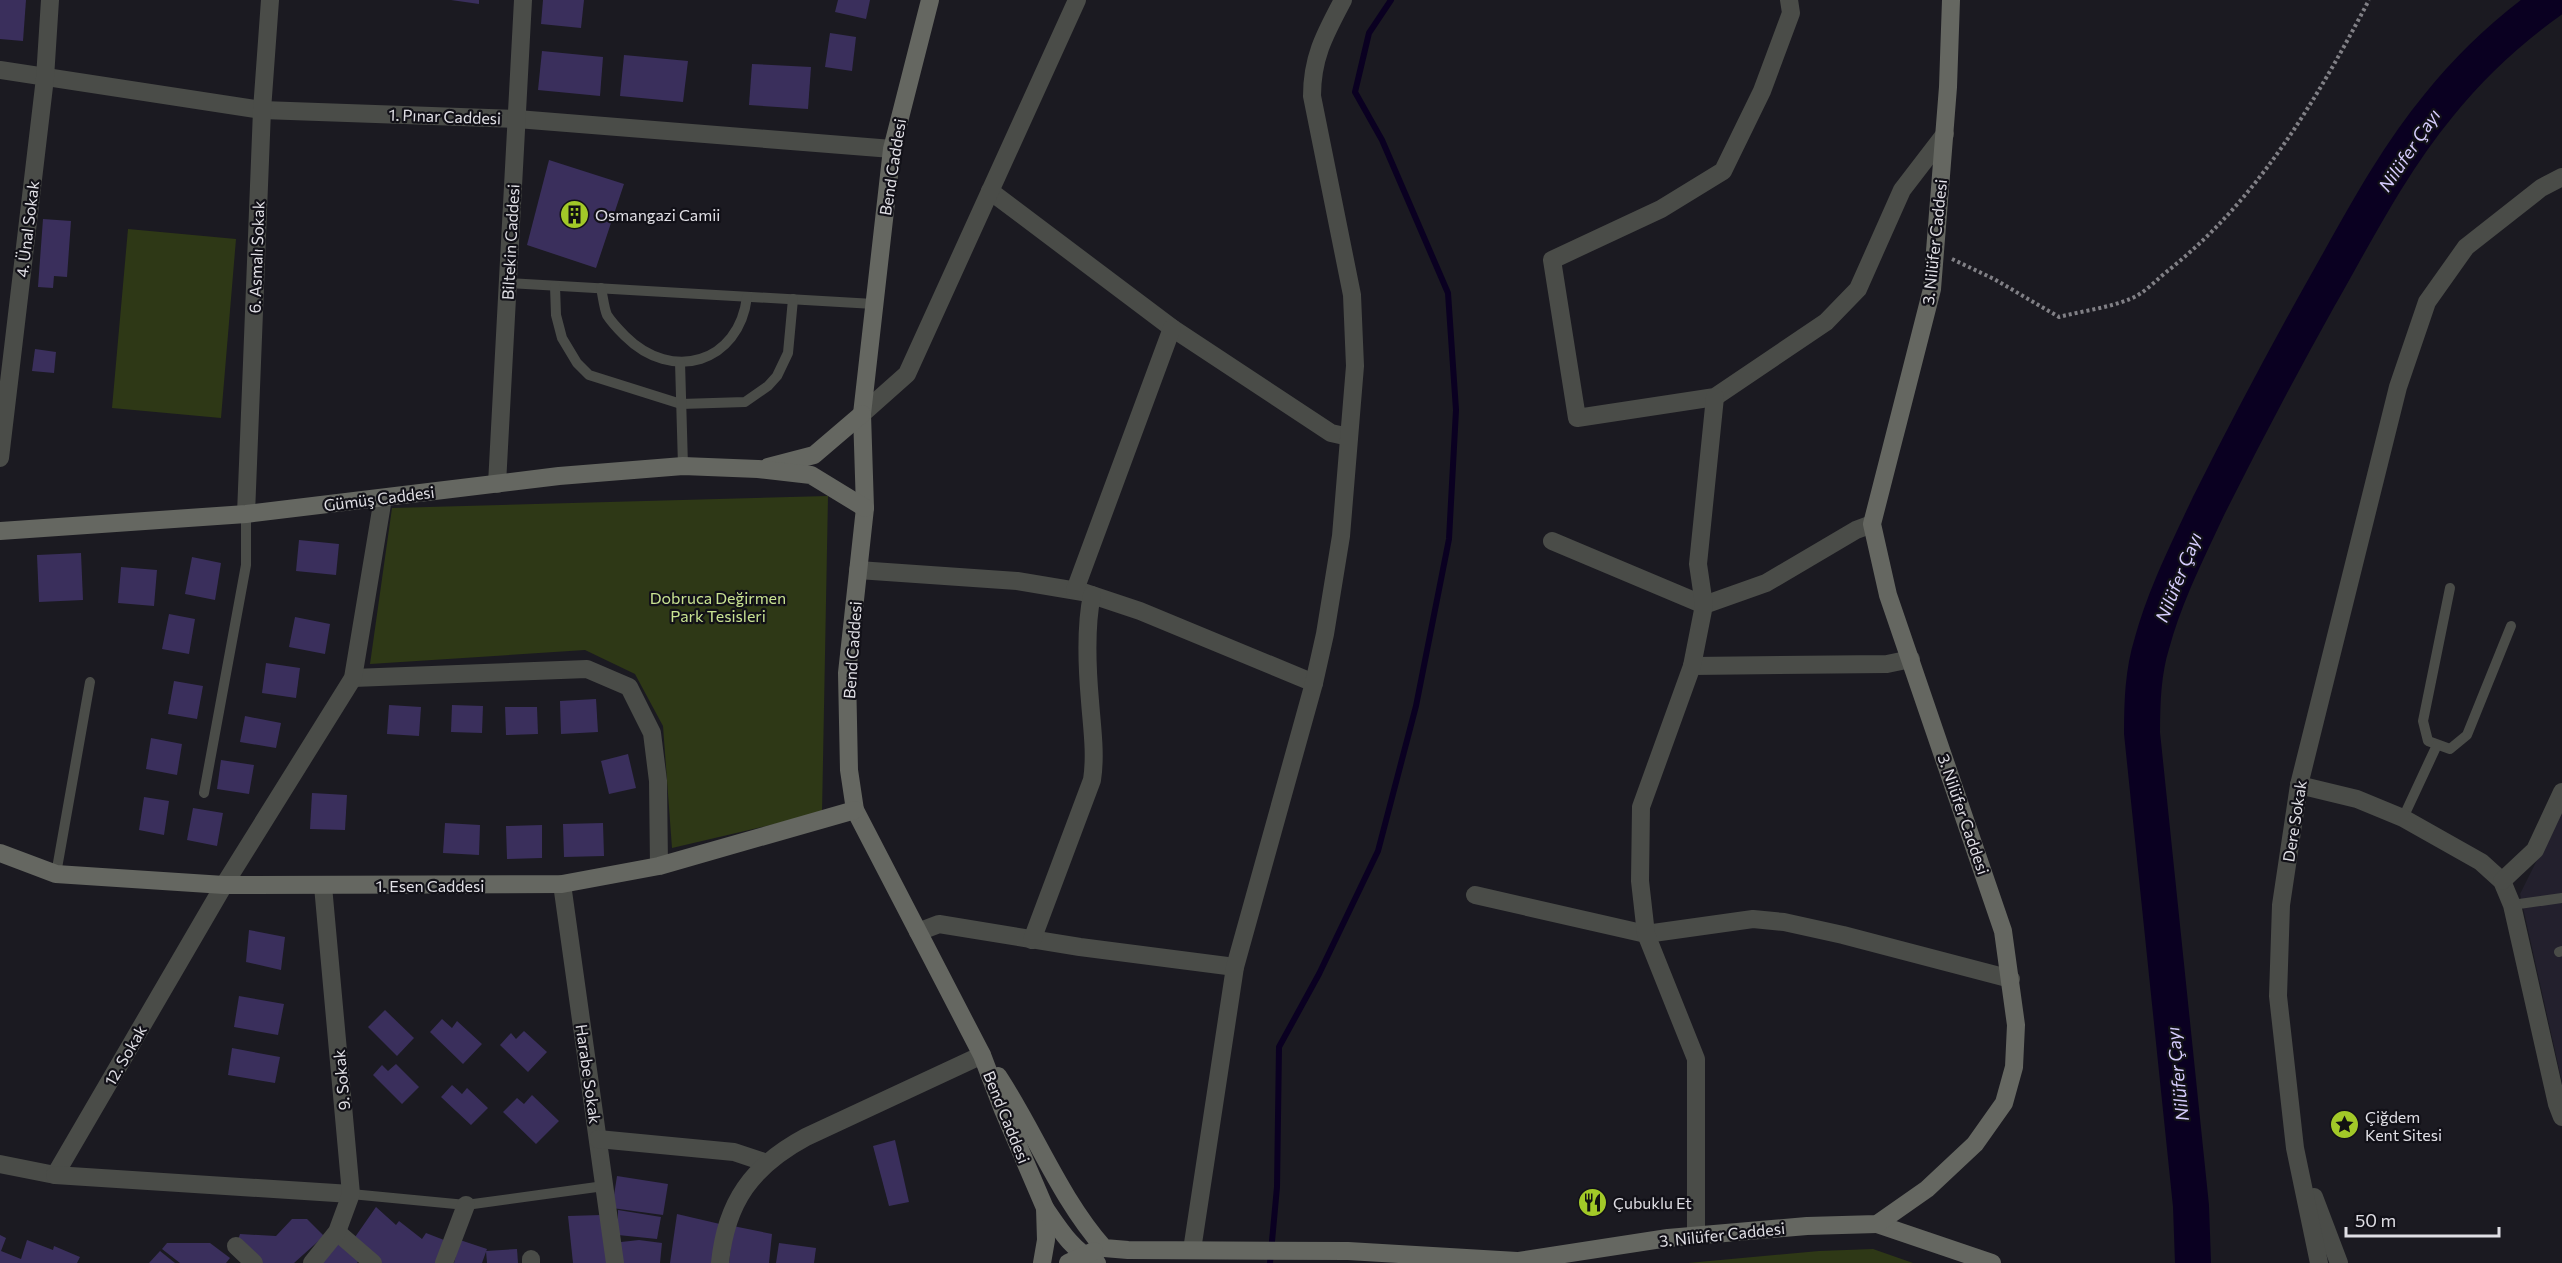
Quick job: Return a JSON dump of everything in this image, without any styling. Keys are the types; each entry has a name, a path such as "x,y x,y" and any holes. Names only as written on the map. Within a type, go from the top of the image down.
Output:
{"street":[{"name":"4. Ünal Sokak","path":"0,458 45,78 50,0"},
{"name":"6. Asmalı Sokak","path":"246,514 262,110 270,0"},
{"name":"Biltekin Caddesi","path":"497,484 523,0"},
{"name":"Bend Caddesi","path":"930,0 892,149 862,414 865,508 847,673 849,770 855,810 982,1055 1045,1208 1046,1239 1042,1263"},
{"path":"758,469 814,455 907,374 1077,0"},
{"path":"1192,1250 1235,968 1314,683 1340,546 1355,366 1352,295 1312,96 1312,79 1318,49 1343,0"},
{"path":"1789,0 1791,13 1762,91 1723,171 1661,209 1552,260 1577,418 1715,397 1826,322 1858,289 1902,190 1945,134"},
{"name":"3. Nilüfer Caddesi","path":"1089,1258 1128,1250 1233,1249 1348,1251 1512,1262 1695,1236 1807,1226 1877,1224 1927,1189 1975,1144 2004,1103 2014,1067 2016,1024 2003,931 1888,595 1872,524 1932,289 1945,134 1951,0"},
{"name":"1. Pınar Caddesi","path":"0,69 45,78 262,110 517,119 892,149"},
{"name":"Dere Sokak","path":"2319,1263 2295,1149 2278,996 2281,905 2299,785 2398,387 2427,302 2466,247 2541,188 2562,177"},
{"path":"990,191 1172,328 1331,433 1349,437"},
{"path":"1032,940 1092,780 1095,762 1089,684 1088,615 1083,592 1172,328"},
{"path":"1695,1236 1696,1059 1646,934 1640,881 1641,807 1692,666 1704,606 1698,564 1715,397"},
{"name":"Gümüş Caddesi","path":"0,531 246,514 559,476 683,466 758,469"},
{"path":"758,469 811,475 865,508"},
{"path":"383,498 353,678 588,669 629,687 652,734 658,781 659,866"},
{"path":"1552,541 1704,606 1766,583 1856,530 1872,524"},
{"path":"858,570 1017,581 1083,592 1140,611 1314,683"},
{"path":"1692,666 1887,664 1911,659"},
{"name":"12. Sokak","path":"56,1176 224,885 353,678"},
{"path":"2299,785 2357,799 2403,818 2481,862 2502,881 2512,905 2557,1104 2562,1117"},
{"path":"2502,881 2535,850 2562,792"},
{"name":"1. Esen Caddesi","path":"0,853 56,874 224,885 562,884 659,866 855,810"},
{"name":"Harabe Sokak","path":"562,884 615,1263"},
{"name":"9. Sokak","path":"312,1263 336,1232 351,1194 323,886"},
{"path":"1475,895 1646,934 1753,919 1784,922 2011,979"},
{"path":"918,932 939,924 1032,940 1235,968"},
{"path":"720,1263 723,1234 730,1215 750,1180 787,1147 982,1055 1013,1098 1059,1185 1084,1225 1089,1258"},
{"path":"598,1139 734,1152 752,1156 767,1163"},
{"path":"2295,1149 2338,1263"},
{"path":"0,1164 56,1176 351,1194"},
{"path":"444,1263 466,1205"},
{"path":"1045,1208 1064,1237 1089,1258"},
{"path":"1877,1224 1992,1263"},
{"path":"336,1232 373,1263"},
{"path":"236,1246 254,1263"}],"lane":[{"path":"507,283 874,304"},
{"path":"555,286 556,315 562,338 577,363 589,375 681,404 744,402 768,386 777,376 788,353 793,299"},
{"path":"601,288 607,315 630,341 656,358 680,362 710,356 728,342 741,325 747,297"},
{"path":"680,362 683,466"},
{"path":"204,793 244,574 246,514"},
{"path":"2450,588 2423,722 2428,741 2450,749 2467,735 2511,626"},
{"path":"56,874 90,682"},
{"path":"2403,818 2437,745"},
{"path":"2512,905 2562,898"},
{"path":"351,1194 466,1205 604,1186"}],"path":[{"path":"1935,251 1994,279 2059,317 2132,299 2195,248 2232,212 2279,152 2333,69 2369,0"}],"shaded area":[{"path":"2562,810 2562,1082 2520,894"}],"green space":[{"path":"128,229 236,239 221,418 112,408"},
{"name":"Dobruca Değirmen Park Tesisleri","path":"828,496 822,813 672,848 663,726 635,674 585,650 370,664 392,508"},
{"path":"1873,1249 1913,1263 1688,1263 1819,1251"}],"building":[{"path":"0,0 26,0 23,41 0,39"},
{"path":"451,0 479,0 479,4"},
{"path":"543,0 584,0 581,28 541,24"},
{"path":"838,0 870,0 866,19 835,12"},
{"path":"830,33 856,37 852,71 825,67"},
{"path":"542,51 603,57 600,96 538,90"},
{"path":"624,55 688,61 683,102 620,96"},
{"path":"752,64 811,67 808,109 749,105"},
{"name":"Osmangazi Camii","path":"549,160 624,184 596,268 527,245"},
{"path":"43,219 71,221 67,277 54,276 53,288 38,287"},
{"path":"35,349 56,352 54,373 32,371"},
{"path":"299,540 339,544 336,575 296,571"},
{"path":"81,553 83,600 39,602 37,555"},
{"path":"192,557 221,563 215,600 185,594"},
{"path":"121,567 157,570 154,606 118,603"},
{"path":"169,614 195,619 189,654 162,649"},
{"path":"295,617 330,624 325,654 289,647"},
{"path":"266,663 300,668 296,698 262,693"},
{"path":"174,681 203,686 197,719 168,714"},
{"path":"596,699 598,732 561,734 560,701"},
{"path":"389,705 421,707 419,736 387,734"},
{"path":"452,705 483,706 482,733 451,732"},
{"path":"505,707 537,707 538,734 506,735"},
{"path":"245,716 281,723 276,748 240,742"},
{"path":"151,738 182,744 177,775 146,769"},
{"path":"628,754 636,788 609,794 601,761"},
{"path":"221,760 254,765 249,794 217,789"},
{"path":"312,793 347,795 345,830 310,829"},
{"path":"144,797 169,801 164,835 139,830"},
{"path":"193,808 223,813 217,846 187,840"},
{"path":"445,823 480,825 479,855 443,853"},
{"path":"603,823 604,856 564,857 563,824"},
{"path":"542,825 542,858 507,859 506,826"},
{"path":"249,930 285,937 281,970 246,962"},
{"path":"239,996 284,1004 278,1035 234,1027"},
{"path":"385,1010 414,1038 397,1056 368,1027"},
{"path":"442,1019 452,1028 457,1021 482,1044 463,1064 430,1032"},
{"path":"524,1031 547,1052 528,1072 500,1045 511,1033 516,1039"},
{"path":"232,1048 280,1057 275,1083 228,1075"},
{"path":"396,1064 419,1087 402,1104 373,1075 382,1065 388,1071"},
{"path":"452,1085 462,1094 467,1088 488,1108 471,1125 441,1097"},
{"path":"532,1095 559,1121 536,1144 503,1112 517,1098 524,1104"},
{"path":"895,1140 909,1202 889,1206 873,1146"},
{"path":"617,1176 668,1184 663,1215 612,1208"},
{"path":"376,1207 396,1225 399,1221 422,1239 426,1233 444,1240 436,1263 382,1263 353,1240"},
{"path":"618,1210 661,1217 657,1239 618,1235"},
{"path":"677,1214 720,1224 713,1263 670,1263"},
{"path":"601,1215 608,1263 573,1263 568,1216"},
{"path":"292,1219 307,1219 324,1236 294,1263 261,1263 237,1243 240,1234 276,1236"},
{"path":"733,1226 772,1234 769,1263 729,1263"},
{"path":"0,1235 6,1238 1,1251 21,1259 27,1240 53,1250 54,1246 80,1257 77,1263 0,1263"},
{"path":"460,1240 487,1249 482,1263 454,1263"},
{"path":"639,1240 662,1243 660,1263 621,1263 621,1242"},
{"path":"339,1242 360,1259 357,1263 321,1263"},
{"path":"167,1243 210,1243 230,1258 226,1263 180,1263 162,1249"},
{"path":"779,1243 816,1248 814,1263 776,1263"},
{"path":"517,1249 518,1263 487,1263 486,1251"},
{"path":"160,1251 175,1263 149,1263"}],"waterway":[{"path":"1270,1263 1277,1187 1279,1047 1319,974 1378,851 1416,706 1449,539 1456,410 1448,293 1382,140 1355,92 1369,33 1391,0"},
{"name":"Nilüfer Çayı","path":"2193,1263 2191,1206 2142,733 2144,687 2152,643 2163,608 2222,479 2305,323 2390,174 2422,127 2464,76 2520,23 2551,0"}],"place":[{"name":"Osmangazi Camii","path":"574,214"},
{"name":"Çiğdem Kent Sitesi","path":"2344,1125"},
{"name":"Çubuklu Et","path":"1592,1202"}]}
